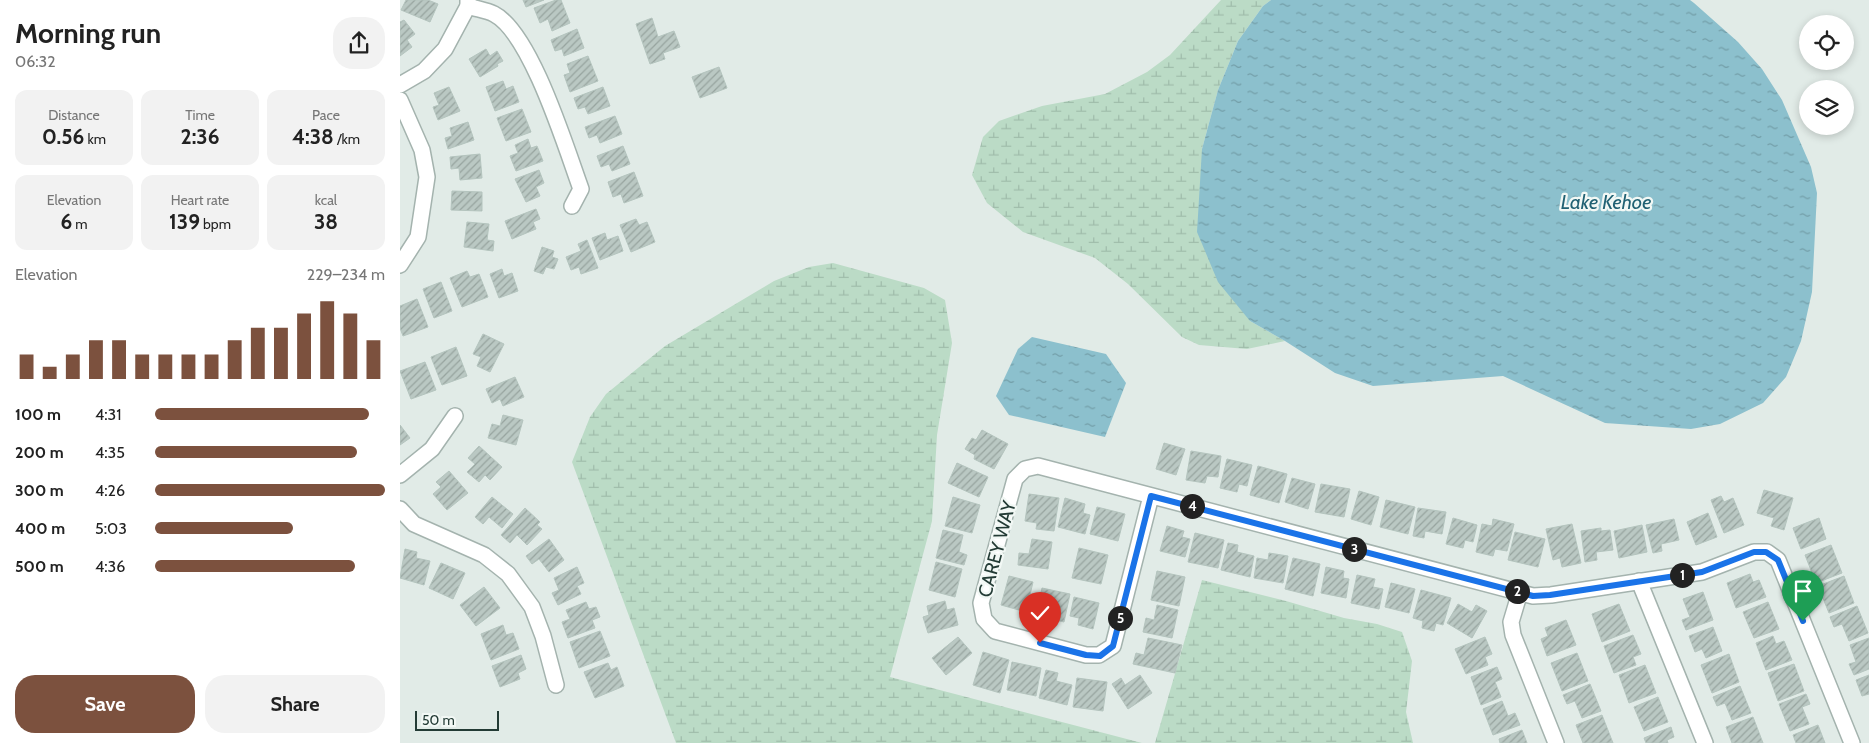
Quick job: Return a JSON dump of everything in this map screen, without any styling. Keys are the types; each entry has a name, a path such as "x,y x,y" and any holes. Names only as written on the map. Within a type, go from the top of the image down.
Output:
{"street":[{"path":"400,85 424,70 445,49 468,3 494,14 515,32 538,74 581,189 572,206"},
{"path":"400,100 422,150 427,177 418,237 400,265"},
{"path":"400,475 432,448 455,416"},
{"name":"CAREY WAY","path":"1151,496 1113,646 1100,656 1086,655 995,631 984,619 981,603 1015,479 1025,469 1038,466 1533,596 1702,572 1754,552 1766,552 1778,560 1852,743"},
{"path":"400,509 414,524 484,555 508,574 532,607 543,636 556,685"},
{"path":"1640,581 1705,743"},
{"path":"1520,592 1511,622 1512,635 1556,743"}],"green space":[{"path":"1221,0 1271,0 1263,6 1238,41 1218,90 1202,149 1250,321 1285,341 1247,349 1199,345 1182,337 1128,284 1095,258 1023,232 987,203 972,175 983,137 999,121 1042,106 1105,94 1147,72 1170,55"},
{"path":"833,263 924,288 945,300 952,343 937,435 932,521 890,677 1142,743 676,743 572,462 590,417 606,394 665,346 774,281 809,267"},
{"path":"1202,580 1402,632 1412,661 1406,712 1413,743 1155,743"}],"water":[{"name":"Lake Kehoe","path":"1271,0 1690,0 1738,42 1762,69 1782,100 1811,167 1817,193 1812,292 1801,341 1786,377 1763,403 1720,424 1691,429 1605,423 1503,376 1373,386 1335,373 1250,321 1218,282 1197,232 1202,149 1218,90 1238,41 1263,6"},
{"path":"1032,337 1106,354 1126,383 1105,437 1009,415 996,396 1018,349"}],"building":[{"path":"406,0 428,0 438,4 430,22 401,10"},
{"path":"523,0 544,0 526,7"},
{"path":"561,0 570,23 552,31 548,19 540,23 534,8"},
{"path":"652,18 658,37 674,31 680,47 663,53 665,59 650,64 636,24"},
{"path":"404,20 415,34 407,40 412,47 400,56 400,22"},
{"path":"577,29 584,48 564,56 562,49 555,51 551,40"},
{"path":"486,49 490,56 497,51 503,61 480,77 469,59"},
{"path":"588,56 598,81 570,92 564,75 570,73 567,64"},
{"path":"719,67 727,88 700,98 692,77"},
{"path":"503,81 506,89 513,86 519,102 495,111 486,87"},
{"path":"449,87 460,111 438,120 433,107 439,105 434,93"},
{"path":"603,87 610,106 588,114 585,107 578,109 574,98"},
{"path":"522,109 531,132 506,141 497,118"},
{"path":"615,116 622,134 600,143 597,135 589,138 585,127"},
{"path":"468,122 474,140 448,149 445,138 452,136 450,128"},
{"path":"528,139 531,148 537,146 543,161 516,171 510,156 518,153 515,145"},
{"path":"623,146 630,164 612,171 609,164 601,167 597,156"},
{"path":"480,154 482,178 460,180 459,168 451,169 450,157"},
{"path":"539,170 544,183 536,187 540,196 526,202 515,179"},
{"path":"634,172 643,196 624,203 621,194 613,197 608,182"},
{"path":"452,191 482,192 482,211 451,210"},
{"path":"536,209 540,219 533,222 536,229 512,239 505,221"},
{"path":"636,219 639,225 647,222 655,242 631,252 620,225"},
{"path":"467,222 489,224 487,240 494,241 493,251 464,247"},
{"path":"605,233 607,240 618,236 623,251 600,260 592,238"},
{"path":"587,240 598,268 581,274 579,267 571,270 566,257 581,251 578,244"},
{"path":"542,247 554,251 552,257 558,259 554,269 546,267 543,274 534,271"},
{"path":"502,269 504,276 512,273 518,291 499,298 490,274"},
{"path":"467,271 470,277 479,274 488,297 462,307 450,278"},
{"path":"441,282 452,311 434,318 423,289"},
{"path":"417,299 428,327 403,336 400,328 400,306"},
{"path":"483,334 504,344 490,372 477,366 481,357 473,354"},
{"path":"456,347 467,376 442,385 431,357"},
{"path":"425,362 436,390 411,399 400,371"},
{"path":"515,377 524,397 503,406 500,399 492,403 486,389"},
{"path":"503,415 523,420 516,445 488,438 492,424 500,426"},
{"path":"400,425 410,438 400,445"},
{"path":"982,430 1008,444 994,469 974,459 975,455 965,449 972,438 976,440"},
{"path":"1164,443 1185,449 1176,475 1156,469"},
{"path":"479,446 502,467 490,480 485,475 479,482 467,472 475,464 468,458"},
{"path":"1191,451 1221,456 1218,477 1207,476 1205,483 1186,480"},
{"path":"1227,459 1252,465 1247,486 1239,484 1237,492 1220,488"},
{"path":"957,463 988,477 979,497 948,483"},
{"path":"1258,466 1287,474 1279,503 1250,495"},
{"path":"449,471 468,493 447,510 433,494 441,487 436,482"},
{"path":"1292,478 1315,484 1308,509 1285,502"},
{"path":"1321,484 1350,489 1344,517 1315,512"},
{"path":"1764,490 1793,498 1784,530 1771,526 1774,518 1757,513"},
{"path":"1359,491 1379,497 1371,525 1351,519"},
{"path":"1029,494 1059,498 1054,531 1036,529 1037,523 1025,521"},
{"path":"1721,496 1724,502 1733,498 1744,525 1724,533 1711,500"},
{"path":"492,497 513,514 502,528 489,517 483,524 475,517"},
{"path":"953,497 980,505 972,533 945,526"},
{"path":"1065,498 1085,504 1083,513 1090,515 1085,534 1058,527"},
{"path":"1386,500 1415,507 1408,534 1380,527"},
{"path":"1097,507 1125,514 1118,541 1090,534"},
{"path":"525,508 540,522 537,525 542,529 527,545 517,535 510,543 501,535"},
{"path":"1418,508 1446,512 1442,534 1425,531 1424,538 1413,536"},
{"path":"1708,513 1717,537 1696,545 1687,522"},
{"path":"1453,518 1477,525 1473,542 1465,540 1463,548 1446,544"},
{"path":"1819,518 1826,539 1801,549 1793,528"},
{"path":"1493,519 1514,524 1507,551 1495,549 1493,556 1476,552 1482,524 1492,526"},
{"path":"1674,519 1679,540 1661,544 1662,551 1653,553 1646,525"},
{"path":"1572,524 1581,563 1562,567 1560,558 1553,560 1546,529"},
{"path":"1642,525 1647,552 1619,558 1614,531"},
{"path":"1167,526 1184,531 1182,537 1190,539 1185,557 1160,551"},
{"path":"1601,528 1601,531 1610,530 1613,550 1596,552 1597,560 1585,562 1581,531"},
{"path":"943,530 963,535 959,552 967,555 964,565 936,558"},
{"path":"1515,532 1545,539 1538,567 1508,560"},
{"path":"1195,533 1224,540 1218,568 1188,562"},
{"path":"549,539 564,560 549,572 539,559 532,564 526,556"},
{"path":"1032,539 1052,542 1048,569 1018,565 1019,553 1029,554"},
{"path":"1228,543 1238,545 1237,552 1254,556 1250,577 1221,570"},
{"path":"1831,545 1842,573 1816,583 1805,555"},
{"path":"1079,548 1108,555 1101,584 1072,578"},
{"path":"405,549 417,552 416,558 430,561 424,585 400,578"},
{"path":"1269,553 1288,556 1283,583 1254,578 1257,558 1268,560"},
{"path":"1293,558 1320,564 1313,596 1285,589"},
{"path":"936,562 962,569 955,597 929,590"},
{"path":"441,563 465,573 453,599 429,588"},
{"path":"577,567 584,583 577,586 581,594 558,605 552,593 559,590 554,578"},
{"path":"1326,567 1344,571 1343,578 1349,579 1346,598 1321,593"},
{"path":"1157,571 1185,577 1179,606 1151,600"},
{"path":"1750,574 1753,582 1759,580 1766,597 1736,608 1727,583"},
{"path":"1357,575 1375,579 1373,587 1383,589 1379,609 1351,603"},
{"path":"1009,576 1033,582 1026,612 1001,605"},
{"path":"1844,576 1854,603 1829,613 1818,586"},
{"path":"1391,583 1415,589 1409,613 1385,607"},
{"path":"484,587 500,608 476,626 460,605"},
{"path":"1042,588 1070,594 1064,622 1052,619 1054,610 1038,607"},
{"path":"1421,590 1451,598 1443,625 1436,623 1434,631 1422,628 1423,621 1413,618"},
{"path":"1703,592 1713,620 1686,630 1682,620 1690,617 1683,599"},
{"path":"1074,597 1099,603 1093,629 1078,625 1079,618 1070,616"},
{"path":"945,601 947,610 954,608 958,625 928,633 923,617 929,615 927,606"},
{"path":"586,602 589,609 596,607 600,617 592,620 595,628 568,638 562,622 570,619 566,610"},
{"path":"1768,602 1779,629 1754,638 1743,612"},
{"path":"1458,604 1472,612 1476,605 1487,611 1472,638 1447,623"},
{"path":"1619,604 1630,631 1602,642 1592,614"},
{"path":"1157,605 1178,610 1172,638 1143,632 1146,618 1154,620"},
{"path":"1857,606 1868,633 1849,641 1842,624 1834,627 1830,617"},
{"path":"1566,620 1576,645 1547,656 1541,639 1548,636 1545,628"},
{"path":"503,625 506,635 513,633 519,649 491,660 481,634"},
{"path":"1713,627 1722,651 1706,658 1702,649 1695,652 1689,636"},
{"path":"600,631 610,656 579,668 570,642"},
{"path":"1633,635 1641,654 1633,657 1636,665 1614,673 1604,646"},
{"path":"1773,636 1776,644 1784,641 1792,660 1766,670 1756,643"},
{"path":"958,637 972,653 946,675 932,658"},
{"path":"1485,637 1492,654 1485,657 1488,665 1466,674 1455,649"},
{"path":"1148,638 1182,645 1175,673 1133,664 1136,653 1144,655"},
{"path":"1869,638 1869,669 1854,675 1849,664 1856,662 1850,645"},
{"path":"983,652 1009,660 1000,693 973,685"},
{"path":"1577,653 1588,681 1562,691 1551,663"},
{"path":"1729,654 1739,682 1712,693 1701,665"},
{"path":"521,655 526,669 518,673 520,679 500,687 492,666"},
{"path":"1012,662 1041,668 1036,696 1007,690"},
{"path":"608,663 611,670 617,667 624,686 595,698 584,672"},
{"path":"1794,664 1804,691 1778,701 1768,673"},
{"path":"1645,665 1656,693 1629,703 1619,675"},
{"path":"1497,667 1502,679 1495,682 1501,697 1481,705 1471,677"},
{"path":"1046,670 1058,673 1056,681 1072,685 1067,705 1039,698"},
{"path":"1140,675 1152,693 1128,709 1112,684 1121,678 1125,685"},
{"path":"1869,675 1869,694 1862,696 1856,680"},
{"path":"1077,678 1107,682 1103,711 1073,707"},
{"path":"1590,684 1601,711 1582,718 1575,701 1567,704 1563,695"},
{"path":"1740,686 1751,713 1732,720 1725,703 1717,706 1713,697"},
{"path":"1806,694 1810,704 1802,707 1809,724 1790,731 1779,704"},
{"path":"1658,697 1668,722 1644,731 1634,707"},
{"path":"1502,701 1508,716 1515,713 1520,725 1493,735 1483,709"},
{"path":"1602,715 1613,743 1583,743 1576,725"},
{"path":"1753,717 1763,743 1732,743 1726,727"},
{"path":"1818,725 1825,743 1796,743 1793,735"},
{"path":"1671,727 1674,737 1667,740 1668,743 1646,743 1644,738"},
{"path":"1522,730 1527,743 1500,743 1499,739"}],"route":[{"path":"1040,643 1086,655 1100,656 1113,646 1151,496 1533,596 1702,572 1754,552 1766,552 1778,560 1803,621"}]}
